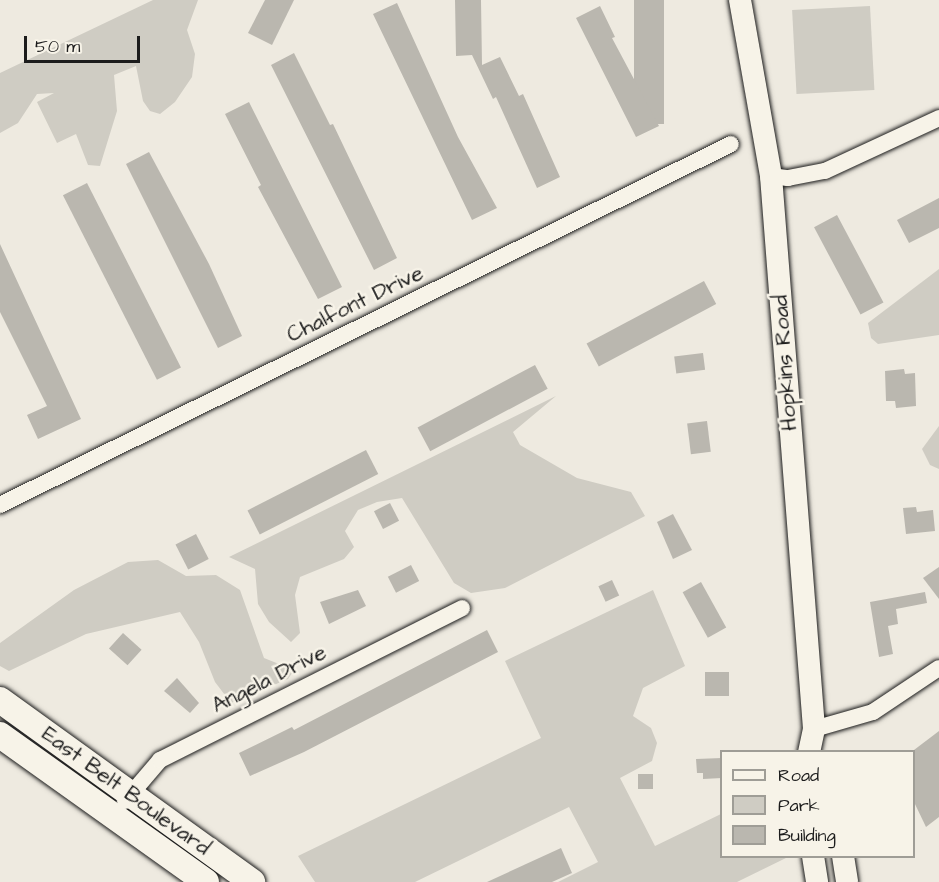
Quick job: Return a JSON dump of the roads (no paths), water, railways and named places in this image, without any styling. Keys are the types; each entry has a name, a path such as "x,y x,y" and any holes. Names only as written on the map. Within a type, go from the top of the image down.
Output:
{"main road":[{"name":"Hopkins Road","path":"740,0 771,176 814,729 809,750"},
{"name":"East Belt Boulevard","path":"0,700 131,792 252,882"},
{"name":"Hopkins Road","path":"814,729 825,750"},
{"name":"East Belt Boulevard","path":"0,735 206,882"},
{"path":"813,858 817,882"},
{"path":"843,858 847,882"}],"street":[{"path":"771,176 788,178 825,171 939,118"},
{"name":"Chalfont Drive","path":"0,505 731,144"},
{"name":"Angela Drive","path":"115,815 131,792 160,759 462,608"},
{"path":"814,729 873,712 939,668"}]}
